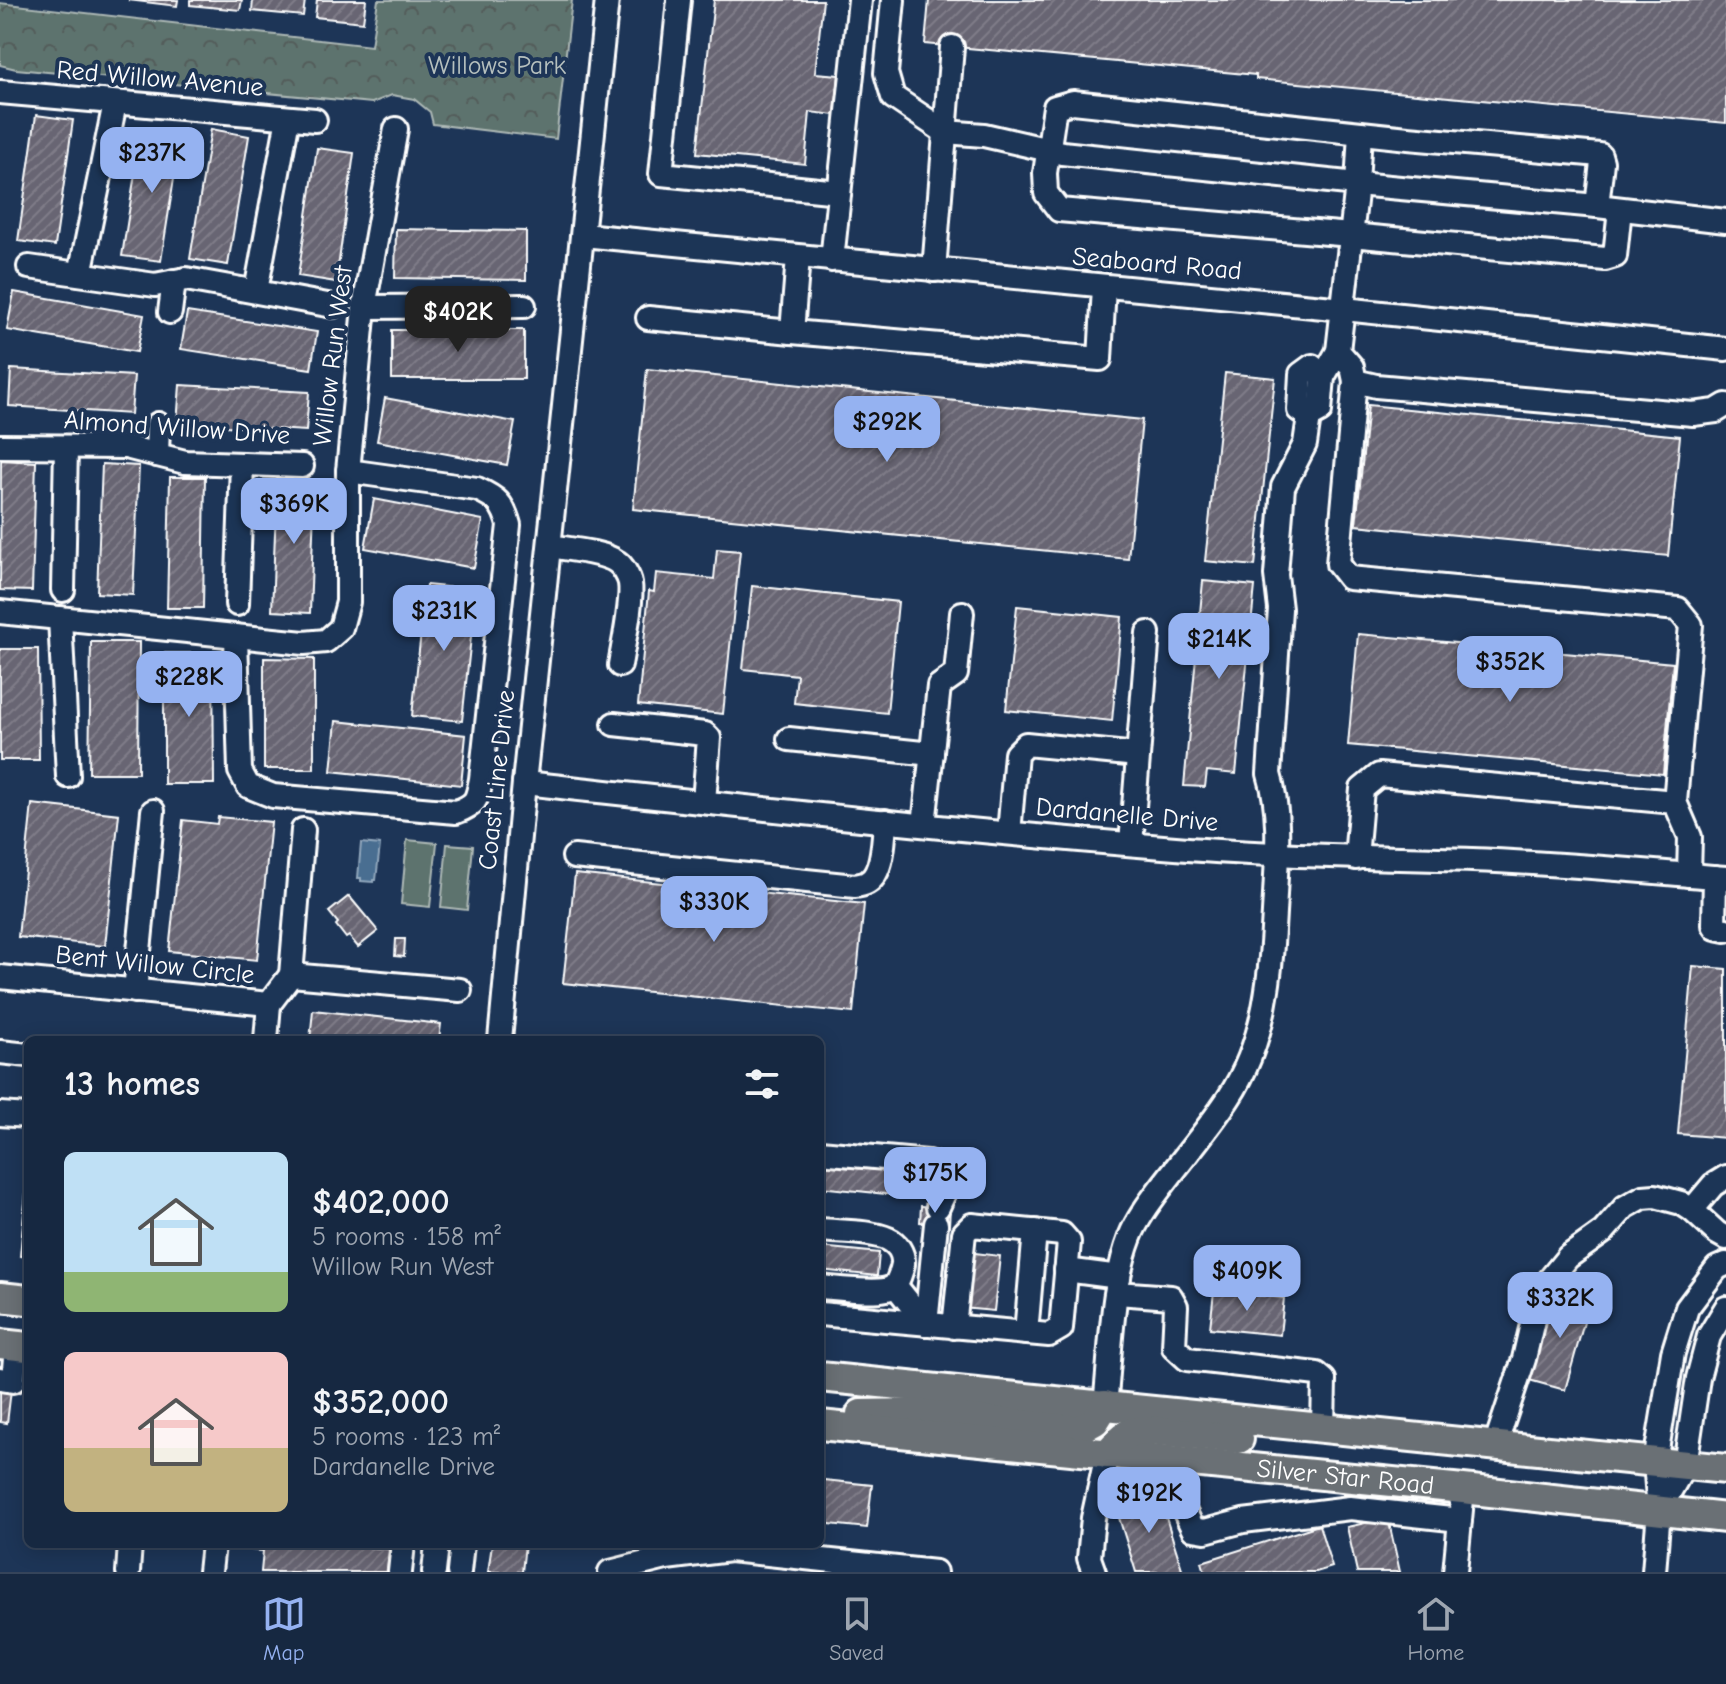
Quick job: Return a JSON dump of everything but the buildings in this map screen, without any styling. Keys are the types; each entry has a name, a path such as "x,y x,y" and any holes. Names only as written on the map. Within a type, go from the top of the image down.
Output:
{"main road":[{"path":"0,1297 24,1300"},
{"name":"Silver Star Road","path":"824,1377 1726,1469"},
{"path":"824,1414 913,1413 1079,1430 1095,1421 1105,1405"},
{"name":"Silver Star Road","path":"824,1425 1726,1518"},
{"path":"1107,1454 1122,1437 1134,1430 1295,1444 1464,1443"}],"street":[{"name":"Coast Line Drive","path":"500,1036 607,0"},
{"path":"679,0 661,174 839,192"},
{"path":"832,260 860,0"},
{"path":"893,0 886,73 893,97 945,132 984,135 1062,153 1726,221"},
{"path":"934,270 952,47"},
{"name":"Red Willow Avenue","path":"1,93 315,120"},
{"path":"1597,206 1602,162 1600,155 1073,102 1055,107 1045,173 1046,193 1059,210 1605,259 1615,256 1620,209"},
{"path":"80,274 115,103"},
{"path":"256,291 288,118"},
{"name":"Willow Run West","path":"0,612 304,643 326,641 341,628 348,602 348,471 364,307 396,129"},
{"path":"1105,1405 1118,1285 1130,1235 1146,1207 1230,1097 1263,1018 1270,974 1277,854 1274,789 1269,774 1280,609 1276,575 1283,487 1305,444 1309,417 1320,411 1323,377 1338,351 1360,133"},
{"name":"Seaboard Road","path":"583,235 1726,349"},
{"path":"792,332 798,257"},
{"path":"29,267 155,285 186,279 333,306"},
{"path":"170,312 174,281"},
{"path":"648,318 1100,359 1104,287"},
{"path":"364,307 524,306"},
{"path":"1338,351 1352,367 1355,381 1338,564 1349,578 1678,609 1691,625 1675,802 1690,837 1689,875"},
{"path":"1355,381 1376,386 1693,414 1716,411 1726,405"},
{"path":"157,455 158,424"},
{"name":"Almond Willow Drive","path":"0,446 126,447 185,462 302,466"},
{"path":"63,590 66,447"},
{"path":"237,604 242,464"},
{"path":"236,636 240,771 248,786 273,796 456,812 472,805 478,796 481,779 506,556 509,525 505,509 493,496 477,489 348,471"},
{"path":"550,546 596,554 617,561 623,568 630,583 630,599 620,665"},
{"path":"924,825 939,686 956,674 962,613"},
{"path":"60,618 68,776"},
{"path":"1131,844 1148,633"},
{"path":"614,724 705,734 709,738 709,748 704,802"},
{"path":"789,739 932,754"},
{"path":"1009,833 1016,754 1026,744 1138,755"},
{"path":"1356,858 1362,789 1379,775 1675,802"},
{"name":"Dardanelle Drive","path":"524,783 1131,844 1356,858 1473,860 1720,878"},
{"path":"135,991 153,811"},
{"path":"574,857 855,886 868,882 876,872 882,852 885,821"},
{"path":"269,1004 291,975 303,830"},
{"path":"1720,878 1714,925 1726,930"},
{"path":"291,975 460,990"},
{"name":"Bent Willow Circle","path":"0,977 269,1004 266,1036"},
{"path":"0,1052 24,1055"},
{"path":"0,1114 24,1116"},
{"path":"824,1152 928,1162 943,1167 949,1173 950,1180 937,1215 926,1324"},
{"path":"1692,1210 1713,1185 1726,1177"},
{"path":"1495,1446 1524,1359 1538,1298 1568,1257 1603,1232 1625,1207 1643,1197 1655,1196 1681,1203 1726,1238"},
{"path":"824,1314 954,1327 1049,1335 1061,1328 1069,1242 1062,1234 972,1225 964,1233 954,1327"},
{"path":"824,1230 886,1237 896,1244 902,1254 903,1266 895,1285 888,1289 857,1291 824,1287"},
{"path":"1026,1333 1035,1231"},
{"path":"1654,1572 1659,1510 1655,1462 1673,1353 1687,1308 1717,1268 1726,1264"},
{"path":"1066,1270 1171,1297 1176,1306 1174,1347 1187,1359 1317,1374 1324,1380 1323,1428"},
{"path":"895,1285 926,1324"},
{"path":"1659,1510 1685,1465 1698,1378 1709,1336 1726,1308"},
{"path":"1094,1572 1089,1558 1093,1518 1107,1454"},
{"path":"1101,1485 1162,1489 1176,1493 1193,1529 1205,1531 1243,1521 1350,1508 1460,1520"},
{"path":"1455,1572 1463,1489"},
{"path":"128,1572 130,1548"},
{"path":"210,1572 213,1548"},
{"path":"400,1572 403,1548"},
{"path":"434,1572 437,1548"},
{"path":"459,1572 462,1548"},
{"path":"610,1572 666,1558 730,1550 935,1572"}],"green space":[{"name":"Willows Park","path":"378,0 572,0 556,139 433,124 430,112 414,99 392,95 372,103 0,65 0,3 371,46"},
{"path":"407,840 437,843 430,907 401,904"},
{"path":"447,844 473,846 467,910 441,907"}],"water":[{"path":"361,843 380,845 376,880 373,882 358,878"}]}
